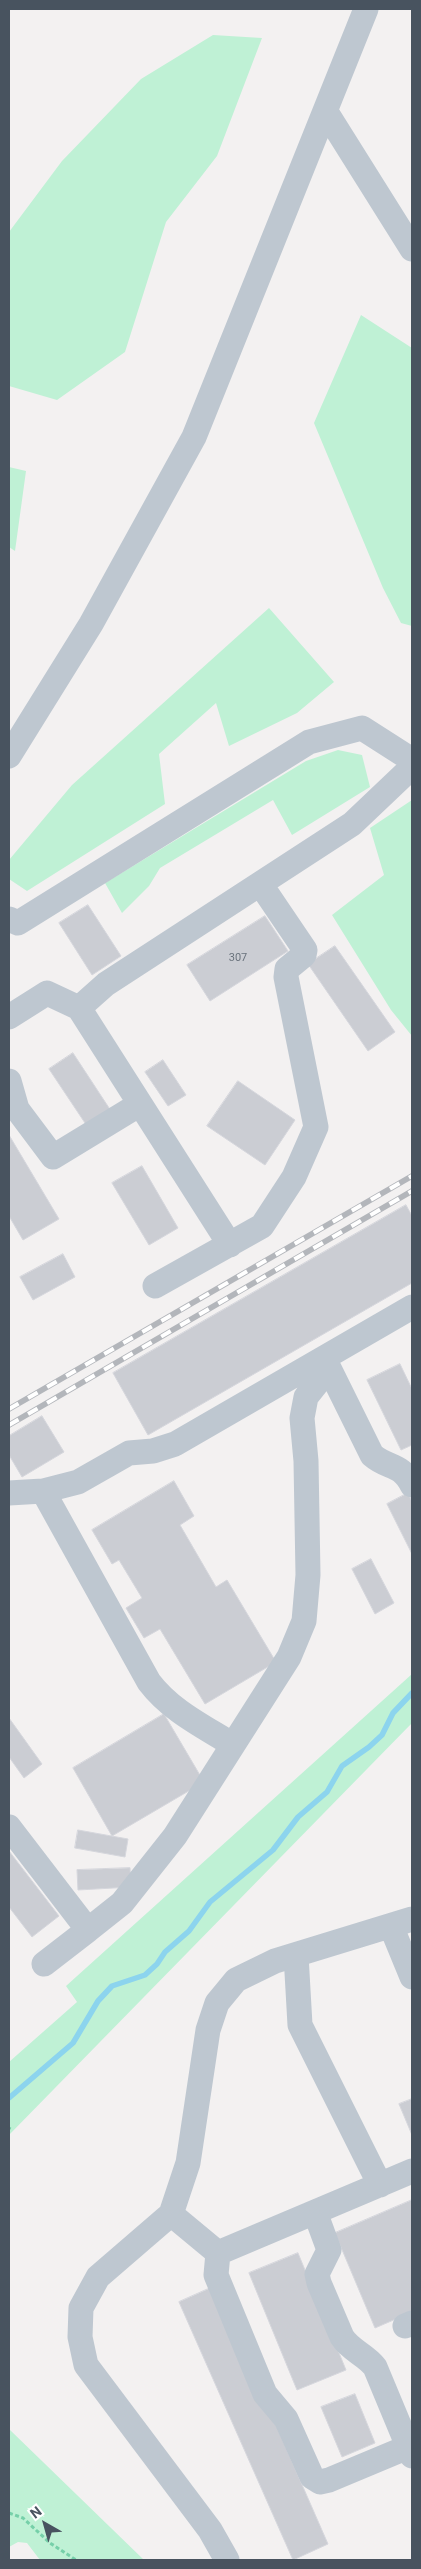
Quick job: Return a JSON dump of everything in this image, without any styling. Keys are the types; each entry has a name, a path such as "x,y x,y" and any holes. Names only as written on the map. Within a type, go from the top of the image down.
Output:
{"lane":[{"path":"9,756 92,624 194,437 366,9"},
{"path":"326,112 412,249"},
{"path":"9,919 18,923 309,742 362,728 412,760"},
{"path":"79,1008 106,984 261,885 352,824 412,767"},
{"path":"155,1286 262,1226 294,1177 316,1127 286,977 287,969 304,955 305,950 261,885"},
{"path":"9,1018 47,993 79,1008 230,1245"},
{"path":"9,1081 17,1109 53,1157 140,1104"},
{"path":"9,1493 43,1491 78,1482 129,1453 153,1451 175,1444 326,1363 411,1310"},
{"path":"326,1363 372,1455 378,1460 401,1468 412,1485"},
{"path":"44,1964 122,1903 169,1844 290,1657 304,1621 308,1575 306,1461 302,1418 306,1397 326,1363"},
{"path":"43,1491 155,1690 174,1709 233,1745"},
{"path":"9,1827 88,1930"},
{"path":"227,2560 210,2530 86,2365 80,2337 81,2308 98,2277 171,2214 188,2163 208,2030 217,2003 236,1980 275,1961 402,1923 412,1976"},
{"path":"296,1955 300,2025 380,2185"},
{"path":"218,2253 412,2171"},
{"path":"218,2253 216,2275 258,2376 269,2400 286,2419 312,2478 320,2482 329,2480 410,2452 375,2367 368,2358 347,2345 319,2283 317,2274 329,2250 315,2212"},
{"path":"171,2214 218,2253"}],"path":[{"path":"9,2513 24,2518 50,2543 76,2560"}],"green space":[{"path":"213,35 262,38 217,156 166,222 125,352 57,400 9,386 9,232 62,161 141,79"},
{"path":"361,315 412,348 412,626 401,623 383,588 314,423"},
{"path":"9,467 26,471 15,551 9,547"},
{"path":"269,608 334,682 297,713 229,746 216,703 159,754 165,804 27,891 9,879 9,860 72,785"},
{"path":"338,750 362,755 370,787 292,835 273,800 160,868 149,886 122,913 105,883 306,761"},
{"path":"412,800 412,1036 391,1010 332,915 384,875 370,828"},
{"path":"412,1674 412,1723 9,2135 9,2062 77,2002 66,1986"},
{"path":"9,2429 144,2560 40,2560 27,2543 18,2542 9,2547"}],"building":[{"path":"88,905 121,956 92,975 59,923"},
{"path":"265,916 288,951 210,1001 187,965"},
{"path":"335,946 395,1032 368,1051 308,964"},
{"path":"73,1053 115,1117 91,1132 49,1069"},
{"path":"163,1060 186,1095 168,1106 145,1072"},
{"path":"238,1081 295,1120 265,1165 207,1126"},
{"path":"9,1135 59,1219 23,1240 9,1216"},
{"path":"142,1166 178,1228 149,1245 112,1183"},
{"path":"406,1205 412,1216 412,1283 148,1435 113,1373"},
{"path":"63,1254 75,1277 33,1300 20,1277"},
{"path":"400,1364 412,1389 412,1445 401,1450 367,1380"},
{"path":"42,1416 64,1452 22,1477 9,1455 9,1436"},
{"path":"174,1481 194,1516 180,1525 216,1587 227,1580 276,1662 205,1704 160,1629 144,1638 126,1608 142,1598 119,1560 112,1564 92,1530"},
{"path":"408,1493 412,1502 412,1554 387,1504"},
{"path":"371,1559 394,1603 375,1614 352,1569"},
{"path":"164,1714 204,1782 112,1836 73,1768"},
{"path":"9,1718 42,1764 24,1778 9,1757"},
{"path":"78,1830 128,1839 125,1857 75,1848"},
{"path":"9,1851 59,1916 32,1937 9,1907"},
{"path":"130,1868 131,1887 78,1890 77,1870"},
{"path":"412,2099 412,2135 399,2104"},
{"path":"412,2200 412,2312 375,2328 335,2233"},
{"path":"298,2253 346,2370 297,2390 249,2273"},
{"path":"215,2286 328,2544 293,2560 179,2302"},
{"path":"355,2394 375,2443 342,2457 321,2407"}],"waterway":[{"path":"9,2098 73,2043 98,2001 112,1986 145,1975 157,1964 165,1952 189,1931 210,1902 273,1850 298,1817 327,1792 342,1766 369,1747 382,1735 393,1713 412,1693"}],"railway":[{"path":"9,1409 412,1176"},
{"path":"9,1425 412,1191"}]}
